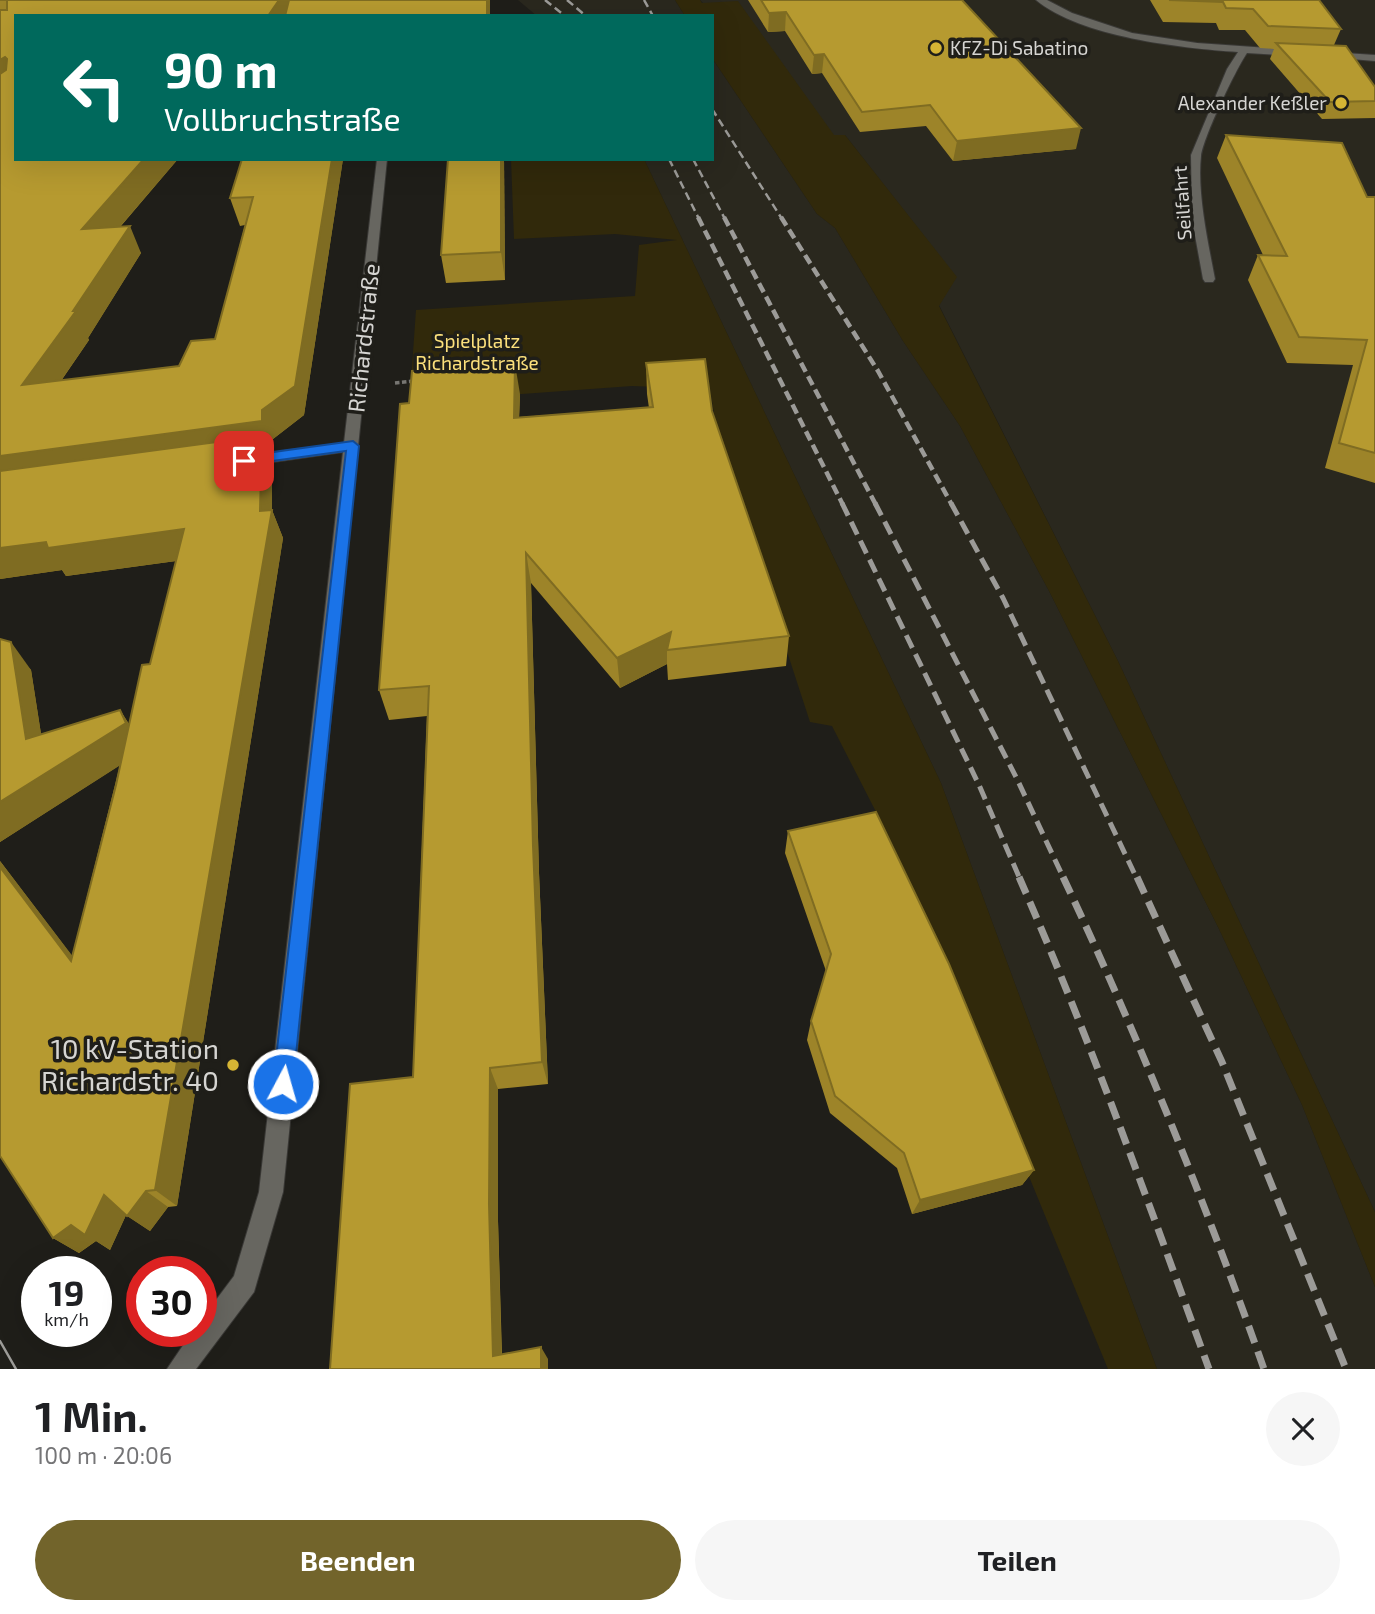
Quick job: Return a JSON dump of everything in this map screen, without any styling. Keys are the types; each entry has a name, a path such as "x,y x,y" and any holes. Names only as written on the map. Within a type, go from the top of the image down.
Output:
{"street":[{"path":"1040,0 1058,11 1120,32 1154,39 1244,50 1310,54"},
{"name":"Seilfahrt","path":"1209,279 1198,219 1196,155 1232,69 1244,50"},
{"path":"1323,55 1375,58"},
{"name":"Richardstraße","path":"180,1369 245,1283 271,1192 383,161"},
{"path":"231,463 353,446"}],"path":[{"path":"360,385 423,381"}],"shaded area":[{"path":"518,0 675,0 684,14 535,14"},
{"path":"700,0 1375,0 1375,1212 1118,661 939,305 956,277 845,135 834,136"},
{"path":"714,61 817,214 835,228 903,341 960,426 1049,591 1218,927 1302,1105 1375,1287 1375,1369 1157,1369 941,783 645,161 714,161"}],"green space":[{"path":"675,0 700,0 702,3 738,1 834,135 845,135 957,277 939,306 1118,661 1375,1212 1375,1287 1302,1105 1218,927 1049,591 960,426 903,341 835,228 817,214 714,61 714,14 684,14"},
{"name":"Spielplatz Richardstraße","path":"511,161 645,161 941,783 1157,1369 1108,1369 893,845 832,726 810,722 719,443 710,389 632,386 423,401 410,395 416,310 635,296 639,245 677,240 615,234 514,239"}],"building":[{"path":"7,0 279,0 269,14 14,14 14,161 142,161 82,229 130,226 73,311 76,311 22,385 179,366 191,341 215,339 253,197 230,198 241,161 332,161 295,386 262,410 262,421 0,456 0,74 6,70 7,59 5,57 0,60 0,10 7,10"},
{"path":"289,0 487,0 487,14 286,14"},
{"path":"761,0 962,0 1081,128 957,141 930,105 862,112 824,54 814,55 786,12 769,13"},
{"path":"1169,0 1319,0 1341,29 1268,26 1253,9 1226,8 1223,2"},
{"path":"1276,43 1346,46 1375,87 1375,101 1330,102"},
{"path":"1226,135 1342,143 1367,197 1375,197 1375,453 1339,443 1367,340 1299,337 1258,255 1287,256"},
{"path":"448,161 501,161 501,252 441,255"},
{"path":"705,359 712,411 789,636 667,650 671,632 617,658 526,553 533,846 542,1062 490,1068 489,1204 493,1356 541,1347 541,1369 330,1369 350,1084 413,1077 429,686 379,690 400,404 409,403 412,371 515,364 514,418 653,407 646,363"},
{"path":"262,436 260,511 272,510 155,1190 146,1191 127,1216 104,1195 85,1235 71,1225 53,1238 0,1156 0,867 71,961 116,785 142,665 150,664 184,529 48,548 46,542 0,548 0,471"},
{"path":"0,639 11,642 26,739 120,710 126,723 0,802"},
{"path":"876,812 949,964 1034,1170 920,1200 904,1153 835,1096 811,1021 831,954 788,831"}],"tram line":[{"path":"0,1341 16,1369"}],"railway":[{"path":"545,0 562,14"},
{"path":"567,0 584,14"},
{"path":"644,0 652,14"},
{"path":"714,112 782,219"},
{"path":"670,161 698,217"},
{"path":"694,161 725,219"},
{"path":"698,217 842,503"},
{"path":"724,217 876,505"},
{"path":"781,217 878,371 952,505"},
{"path":"842,503 979,785 1020,879"},
{"path":"875,503 1017,779 1064,879"},
{"path":"951,503 1003,598 1137,879"},
{"path":"1019,877 1094,1060 1209,1369"},
{"path":"1063,877 1170,1121 1264,1369"},
{"path":"1137,877 1222,1062 1346,1369"}],"place":[{"name":"KFZ-Di Sabatino","path":"936,48"},
{"name":"Alexander Keßler","path":"1341,103"},
{"name":"10 kV-Station Richardstr. 40","path":"233,1065"}],"route":[{"path":"244,461 353,446 283,1084"}]}
